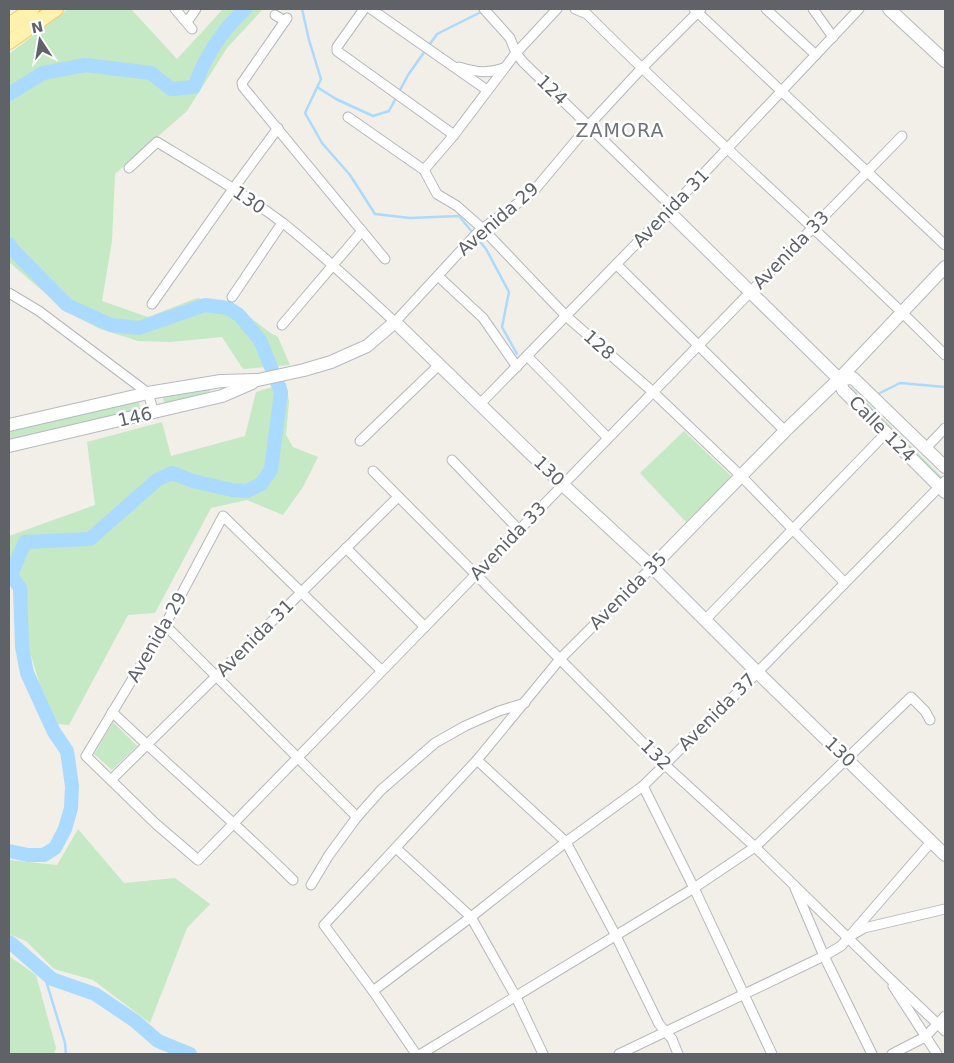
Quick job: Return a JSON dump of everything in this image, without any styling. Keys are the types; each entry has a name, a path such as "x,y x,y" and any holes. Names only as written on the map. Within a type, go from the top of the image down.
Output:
{"main road":[{"path":"9,25 32,9"},
{"path":"9,42 56,9"}],"street":[{"path":"175,9 189,26 196,9"},
{"path":"364,9 337,49 454,135"},
{"path":"371,9 487,90"},
{"path":"424,170 454,135 516,53 557,9"},
{"path":"575,9 587,14 641,68 902,312 945,355"},
{"path":"766,9 816,55"},
{"path":"813,9 833,37"},
{"name":"Avenida 31","path":"480,404 670,209 859,9"},
{"path":"889,9 945,61"},
{"path":"698,10 945,245"},
{"name":"Avenida 29","path":"292,372 330,362 367,346 395,322 478,233 532,193 589,125 698,10"},
{"name":"124","path":"488,12 510,38 516,53 589,125 750,292 839,379"},
{"path":"275,15 286,20 242,83 243,87 385,258"},
{"path":"454,66 478,72 497,71 504,68"},
{"name":"128","path":"348,117 424,170 437,194 457,206 478,233 566,316 653,392 740,476 844,583"},
{"path":"152,304 278,128"},
{"name":"Avenida 33","path":"111,780 156,824 198,860 902,136"},
{"name":"130","path":"129,168 157,142 233,189 282,223 332,264 440,364 563,485 652,567 945,855"},
{"path":"232,296 282,223"},
{"path":"282,325 362,231"},
{"path":"616,264 785,431"},
{"name":"Avenida 35","path":"373,991 324,925 476,760 560,659 740,476 839,379 945,267"},
{"path":"438,276 483,318 516,367"},
{"path":"9,293 39,311 148,393 154,413"},
{"path":"527,356 608,438"},
{"path":"360,441 440,364"},
{"name":"146","path":"9,446 222,396 258,380 292,372"},
{"name":"Calle 124","path":"943,487 886,434 843,390 839,379 853,378 945,467"},
{"name":"146","path":"9,424 148,393 221,381 258,380"},
{"path":"926,448 945,428"},
{"path":"705,620 886,434"},
{"path":"452,460 519,530"},
{"name":"132","path":"373,471 664,764 755,846 945,1031"},
{"name":"Avenida 37","path":"373,991 566,842 643,786 844,583 943,487"},
{"name":"Avenida 31","path":"111,780 398,497"},
{"name":"Avenida 29","path":"111,780 86,756 165,625 223,516 301,592"},
{"path":"346,548 425,627"},
{"path":"301,592 382,671"},
{"path":"165,625 356,817"},
{"path":"421,1054 694,888 755,846 911,697 925,711 930,720"},
{"path":"311,886 329,855 356,817 381,790 435,743 466,726 525,703"},
{"path":"112,712 146,745 235,822 293,880"},
{"path":"476,760 566,842 616,936 659,1024 672,1039 678,1054"},
{"path":"643,786 694,888 772,1054"},
{"path":"620,1054 824,956 841,946 932,842"},
{"path":"396,848 471,917 516,997 543,1054"},
{"path":"793,883 824,956 872,1054"},
{"path":"847,937 864,928 945,909"},
{"path":"886,975 937,1054"},
{"path":"373,991 416,1054"},
{"path":"892,1054 925,1037 945,1016"}],"green space":[{"path":"68,9 131,9 177,59 223,9 263,9 227,48 187,111 115,174 112,241 102,301 148,317 197,298 233,304 278,337 290,365 243,369 222,337 170,342 138,341 100,329 67,312 9,262 9,54"},
{"path":"286,383 289,402 286,435 293,447 318,457 303,487 283,515 247,500 211,508 155,613 128,615 69,725 58,724 40,685 29,649 17,627 15,594 9,581 9,536 95,505 87,442 162,422 171,456 245,436 256,392"},
{"path":"851,387 945,480 945,485 849,388"},
{"path":"211,389 209,392 167,403 164,402 163,398 165,394"},
{"path":"134,401 139,402 140,407 137,411 9,441 9,429"},
{"path":"684,431 732,477 686,522 640,473"},
{"path":"113,722 137,746 112,770 94,754"},
{"path":"78,829 124,883 175,878 210,904 187,928 150,1023 93,980 54,969 26,941 9,934 9,860 57,865"},
{"path":"9,956 36,975 56,1048 54,1054 9,1054"}],"waterway":[{"path":"9,94 43,73 85,65 151,73 171,89 194,87 215,45 228,27 245,9"},
{"path":"302,9 321,79 305,113 322,143 350,175 375,214 410,218 459,216 486,249 509,292 502,327 517,354"},
{"path":"317,87 336,99 373,116 389,111 408,75 437,34 483,11"},
{"path":"9,244 67,305 111,325 139,328 205,305 228,308 239,315 260,340 281,392 271,470 261,484 247,491 232,490 193,481 172,473 157,480 90,539 25,542 11,575 20,588 22,647 27,673 54,732 67,751 72,786 71,808 65,829 55,848 44,855 28,855 9,851"},
{"path":"880,393 900,383 945,387"},
{"path":"9,942 52,979 95,994 135,1021 158,1041 190,1054"},
{"path":"43,971 65,1043 66,1054"}],"district":[{"name":"ZAMORA","path":"620,130"}]}
